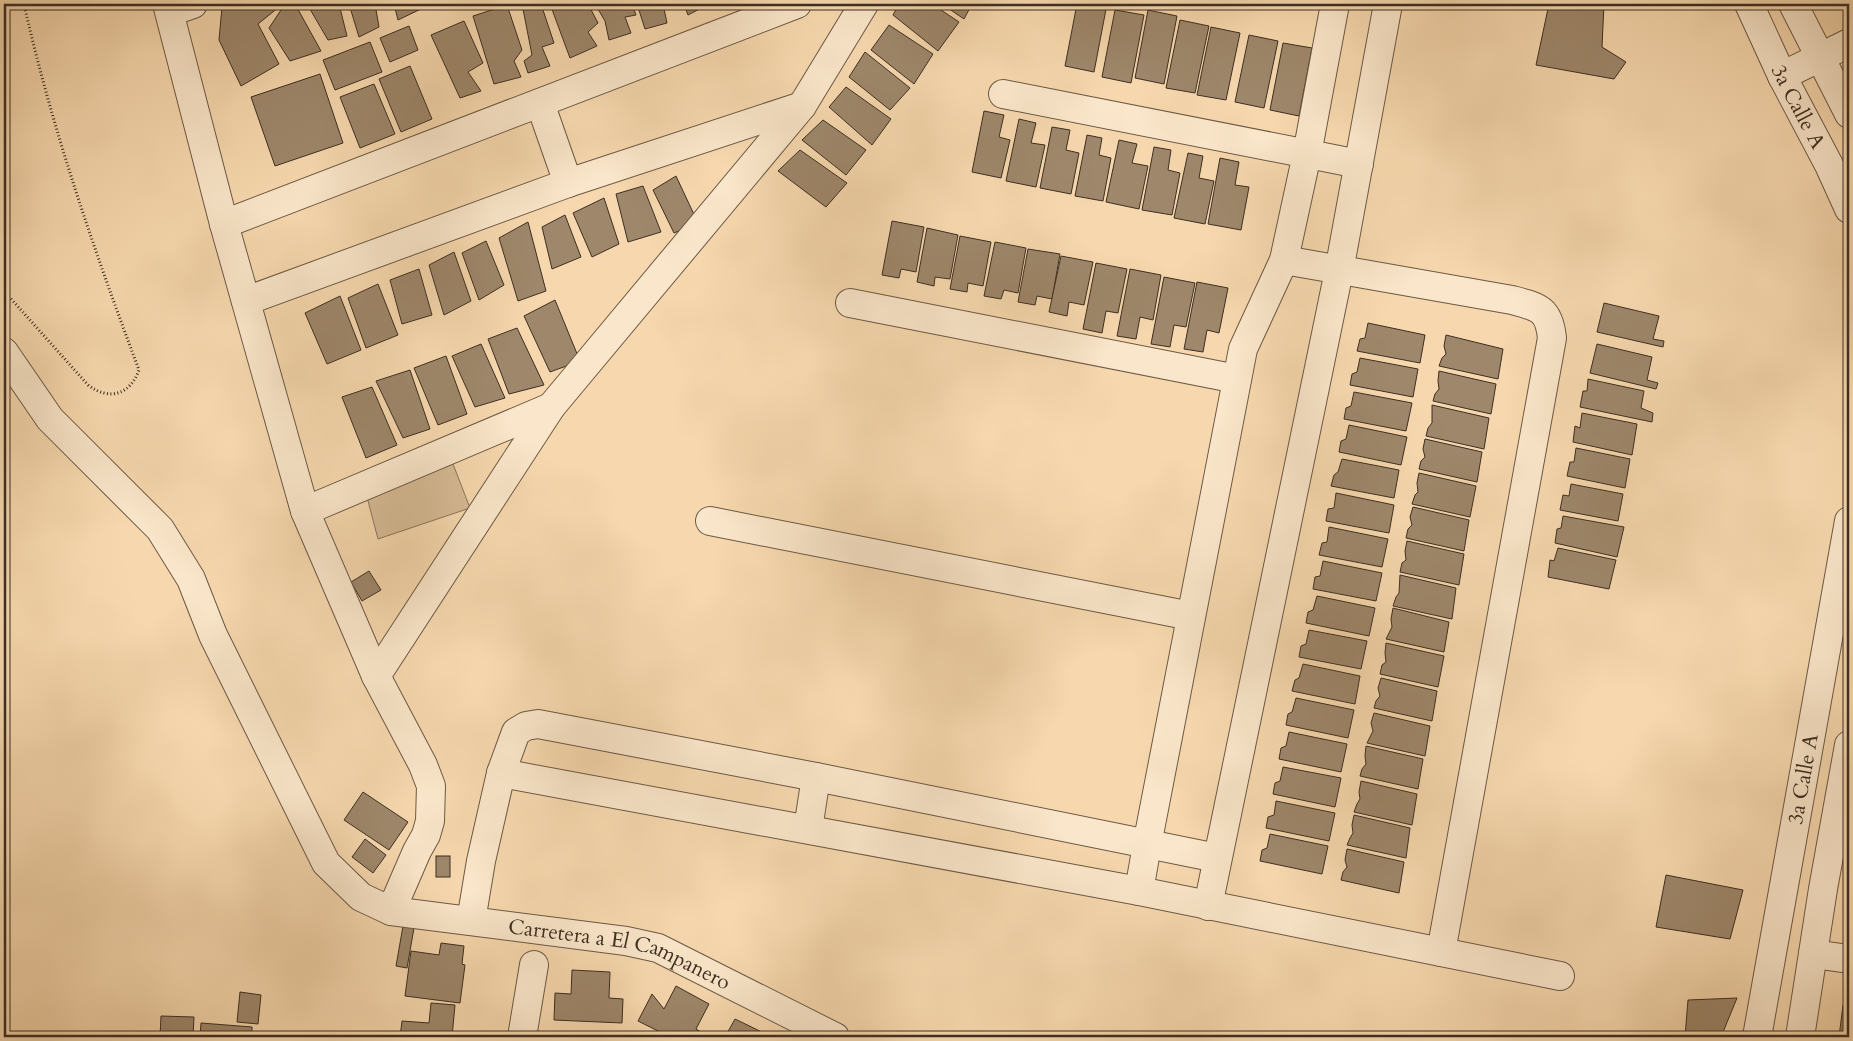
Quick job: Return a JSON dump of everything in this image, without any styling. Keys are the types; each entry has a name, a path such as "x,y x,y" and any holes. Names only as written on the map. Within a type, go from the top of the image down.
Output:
{"street":[{"path":"224,224 797,4"},
{"path":"376,676 551,407 802,106 864,4"},
{"path":"1139,891 1243,349 1284,260 1307,154 1335,4"},
{"path":"1208,906 1339,271 1388,4"},
{"name":"3a Calle A","path":"1749,4 1782,76 1849,209"},
{"name":"3a Calle A","path":"1793,4 1849,114"},
{"path":"177,7 224,224 305,511 376,676 423,765 431,786 430,821 426,835 391,910"},
{"path":"1782,76 1849,43"},
{"path":"1002,94 1359,164"},
{"path":"540,103 568,183"},
{"path":"246,301 568,183 802,106"},
{"path":"1284,260 1512,300 1544,312 1550,324 1552,338 1441,952"},
{"path":"850,303 1238,379"},
{"name":"Carretera a El Campanero","path":"4,352 50,419 160,529 191,579 213,635 326,863 361,897 391,910 626,941 658,948 836,1037"},
{"path":"305,511 551,407"},
{"path":"710,521 1191,616"},
{"name":"3a Calle A","path":"1759,1029 1849,521"},
{"path":"471,922 501,773 516,732 526,726 538,724 816,777 1217,858"},
{"name":"3a Calle A","path":"1800,1037 1812,954 1849,745"},
{"path":"501,773 1139,891 1560,976"},
{"path":"808,829 816,777"},
{"path":"1812,954 1849,959"},
{"path":"522,1037 534,965"}],"path":[{"path":"4,291 95,391 104,394 114,394 130,386 136,379 139,370 99,264 64,154 33,44 24,4"}],"shaded area":[{"path":"453,464 470,508 378,539 367,497"}],"building":[{"path":"227,4 277,4 279,7 258,24 279,64 241,86 219,40 222,7"},
{"path":"285,4 295,4 321,51 290,61 269,28"},
{"path":"307,4 339,4 347,36 328,40"},
{"path":"349,4 375,4 379,27 359,37"},
{"path":"394,4 423,4 425,7 398,20"},
{"path":"522,4 541,4 554,43 542,47 550,66 528,73 524,61 532,55"},
{"path":"550,4 588,4 598,23 588,32 597,46 570,58"},
{"path":"595,4 632,4 636,15 625,17 631,33 609,40 605,21"},
{"path":"637,4 663,4 667,23 645,29"},
{"path":"684,4 709,4 688,15"},
{"path":"899,4 932,4 959,22 938,51 893,15"},
{"path":"942,4 972,4 964,19"},
{"path":"1077,4 1107,4 1094,72 1065,66"},
{"path":"1549,4 1604,4 1602,47 1626,62 1614,79 1536,65"},
{"path":"507,5 522,50 514,61 521,77 494,84 473,16"},
{"path":"1115,10 1144,15 1131,83 1102,77"},
{"path":"1148,10 1177,16 1164,84 1135,78"},
{"path":"1180,20 1209,26 1195,93 1166,88"},
{"path":"464,21 483,63 468,72 481,91 460,98 431,35"},
{"path":"889,25 933,54 914,84 871,50"},
{"path":"409,26 418,50 390,62 380,38"},
{"path":"1211,27 1240,33 1226,100 1197,95"},
{"path":"1249,35 1278,41 1264,108 1235,102"},
{"path":"370,42 382,72 335,90 323,60"},
{"path":"1283,43 1312,48 1299,116 1270,110"},
{"path":"865,52 910,88 890,110 849,77"},
{"path":"410,66 432,119 401,132 379,79"},
{"path":"320,74 343,143 275,166 251,97"},
{"path":"374,84 395,134 360,148 340,97"},
{"path":"846,87 891,119 872,145 829,107"},
{"path":"984,111 1004,115 999,137 1010,140 1001,178 972,172"},
{"path":"1019,119 1036,123 1031,143 1045,145 1036,187 1006,181"},
{"path":"823,120 866,150 846,175 802,140"},
{"path":"1052,127 1070,130 1066,150 1079,153 1071,194 1040,188"},
{"path":"1087,135 1102,138 1099,155 1111,158 1103,201 1075,196"},
{"path":"1119,140 1137,144 1132,163 1148,166 1139,209 1106,202"},
{"path":"1154,147 1171,150 1168,170 1180,173 1172,215 1142,210"},
{"path":"800,150 847,183 826,207 778,171"},
{"path":"1188,153 1203,156 1199,178 1214,181 1205,224 1174,218"},
{"path":"1220,158 1239,162 1235,185 1249,187 1241,230 1208,224"},
{"path":"676,176 698,223 674,233 653,190"},
{"path":"643,186 661,232 628,242 616,194"},
{"path":"604,198 619,244 592,257 573,213"},
{"path":"565,215 581,257 552,269 542,227"},
{"path":"892,221 924,227 916,272 901,269 899,278 882,275"},
{"path":"528,222 546,291 518,301 499,238"},
{"path":"927,228 958,235 950,279 935,277 934,286 917,282"},
{"path":"960,236 991,242 983,286 968,283 967,292 950,289"},
{"path":"486,241 504,285 479,300 462,253"},
{"path":"995,242 1026,248 1018,293 1004,290 1001,299 984,296"},
{"path":"1028,249 1060,254 1052,299 1037,296 1035,305 1018,302"},
{"path":"454,252 471,301 444,315 429,265"},
{"path":"1061,256 1093,262 1084,305 1069,302 1067,316 1049,312"},
{"path":"1096,263 1127,269 1118,313 1106,311 1102,333 1083,329"},
{"path":"419,269 432,315 402,324 390,280"},
{"path":"1130,269 1161,275 1153,320 1140,317 1136,339 1117,336"},
{"path":"1164,277 1195,283 1186,327 1174,325 1170,347 1151,344"},
{"path":"1197,282 1228,288 1219,333 1207,330 1203,352 1184,349"},
{"path":"378,284 398,335 366,348 348,298"},
{"path":"340,296 361,350 327,364 305,313"},
{"path":"555,300 580,361 550,372 524,316"},
{"path":"1604,303 1659,316 1653,339 1664,341 1663,347 1597,332"},
{"path":"1368,323 1425,335 1420,363 1357,351 1360,339 1365,338"},
{"path":"517,328 544,385 509,394 488,339"},
{"path":"1446,335 1503,349 1498,379 1439,366 1446,354 1444,346"},
{"path":"481,344 505,398 475,407 452,356"},
{"path":"1597,344 1652,357 1647,380 1658,383 1656,389 1590,373"},
{"path":"446,356 467,414 438,425 414,368"},
{"path":"1360,358 1418,369 1413,397 1350,385 1352,374 1357,372"},
{"path":"410,370 430,429 403,438 376,381"},
{"path":"1439,371 1496,384 1491,414 1433,401 1439,389"},
{"path":"1588,379 1644,391 1641,408 1653,413 1652,422 1580,407 1583,391 1587,391"},
{"path":"372,387 397,445 366,458 342,397"},
{"path":"1354,392 1412,403 1406,431 1344,419 1346,408 1351,406"},
{"path":"1432,405 1489,418 1484,449 1426,436 1428,428 1432,423"},
{"path":"1582,413 1637,424 1632,455 1573,442 1575,426 1580,428"},
{"path":"1349,425 1407,437 1401,465 1339,452 1341,441 1346,439"},
{"path":"1425,439 1482,452 1477,482 1419,469 1421,461 1425,457 1423,449"},
{"path":"1576,448 1630,459 1625,488 1567,476 1570,462 1574,462"},
{"path":"1342,459 1399,470 1394,498 1331,486"},
{"path":"1419,473 1476,486 1470,517 1412,504 1418,492"},
{"path":"1571,484 1623,494 1618,521 1560,510 1563,495 1569,496"},
{"path":"1336,493 1394,505 1389,533 1326,521 1328,509 1334,508"},
{"path":"1413,507 1469,520 1464,551 1406,538 1408,529 1412,525 1410,517"},
{"path":"1563,516 1624,527 1617,557 1555,543 1557,529 1561,528"},
{"path":"1329,527 1388,539 1382,567 1319,555 1322,543 1327,542"},
{"path":"1407,541 1464,554 1459,585 1400,572 1402,563 1406,560"},
{"path":"1558,548 1616,560 1609,589 1548,577 1550,560 1554,561"},
{"path":"1323,561 1382,573 1376,601 1313,589 1315,577 1320,576"},
{"path":"369,571 381,590 362,601 351,582"},
{"path":"1400,575 1456,588 1452,619 1393,606 1399,593"},
{"path":"1317,596 1375,608 1369,636 1306,623 1308,612 1313,610"},
{"path":"1393,608 1449,622 1444,652 1386,639 1392,627"},
{"path":"1309,630 1367,641 1361,669 1299,657 1301,646 1306,644"},
{"path":"1386,643 1444,656 1438,687 1380,674 1382,665 1386,662"},
{"path":"1303,664 1360,676 1355,704 1292,691 1295,680 1299,678"},
{"path":"1381,678 1437,691 1432,721 1374,708 1380,696 1378,688"},
{"path":"1296,698 1354,710 1348,738 1286,725 1288,714 1292,712"},
{"path":"1374,713 1430,726 1425,756 1367,743 1373,731 1371,723"},
{"path":"1289,732 1347,744 1341,772 1279,759 1281,748 1286,746"},
{"path":"1366,746 1423,759 1418,789 1360,776 1366,764"},
{"path":"1283,767 1341,778 1335,807 1273,794 1275,783 1280,781"},
{"path":"1361,781 1417,794 1412,825 1354,812 1360,799"},
{"path":"363,792 408,822 389,850 344,820"},
{"path":"1276,801 1335,813 1329,841 1266,828 1268,817 1274,815"},
{"path":"1354,815 1410,828 1406,858 1347,845 1353,833"},
{"path":"1270,834 1328,846 1322,874 1260,861 1262,850 1267,848"},
{"path":"365,839 386,855 373,873 352,857"},
{"path":"1347,849 1404,862 1399,893 1341,880 1343,872 1347,867 1345,860"},
{"path":"436,856 450,856 450,877 436,877"},
{"path":"1666,875 1743,890 1730,939 1656,927"},
{"path":"403,926 414,928 407,968 396,966"},
{"path":"441,943 464,946 462,964 465,965 460,1003 405,996 411,951 439,955"},
{"path":"572,970 610,972 609,998 623,999 622,1023 554,1020 555,993 571,994"},
{"path":"676,986 709,1004 696,1029 707,1037 670,1037 638,1021 652,994 664,1009"},
{"path":"240,992 261,995 258,1024 237,1022"},
{"path":"1737,998 1721,1037 1685,1037 1688,1000"},
{"path":"431,1003 455,1005 452,1037 400,1037 402,1021 429,1023"},
{"path":"1843,1005 1849,1005 1849,1037 1839,1037"},
{"path":"161,1016 194,1017 193,1037 160,1037"},
{"path":"735,1019 768,1035 767,1037 725,1037"},
{"path":"201,1023 252,1027 252,1037 200,1037"},
{"path":"547,1032 592,1037 546,1037"}]}
